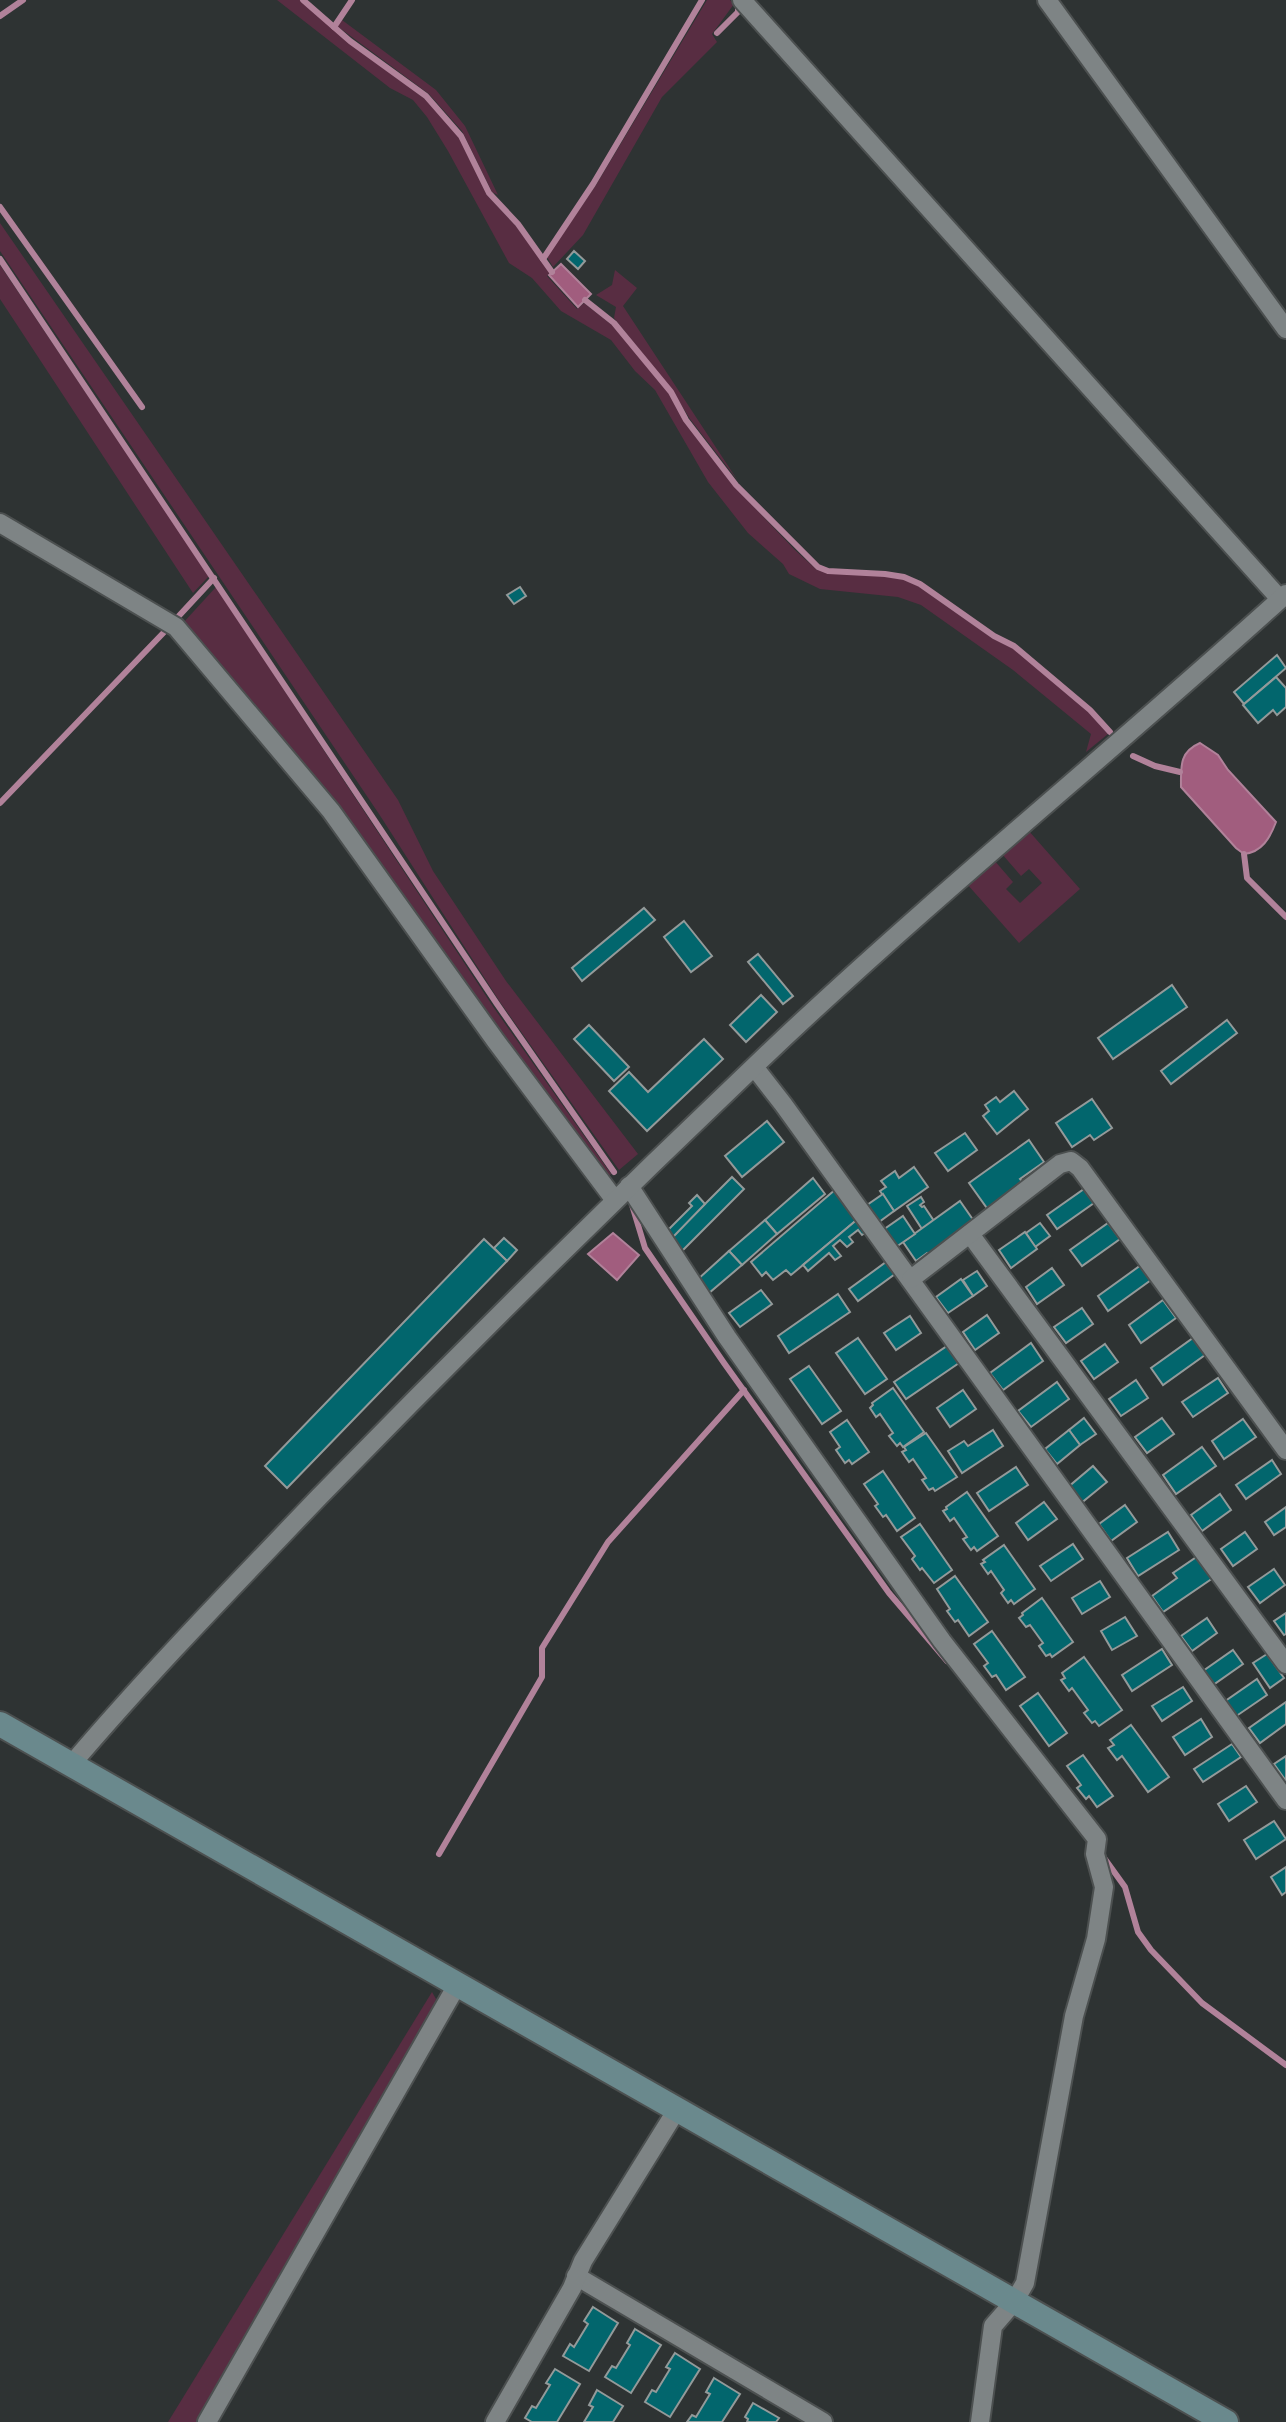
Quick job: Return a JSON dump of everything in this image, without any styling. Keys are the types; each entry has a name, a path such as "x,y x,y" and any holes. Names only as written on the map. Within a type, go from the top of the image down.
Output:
{"main road":[{"path":"0,1724 1226,2422"}],"street":[{"path":"71,1765 126,1700 336,1480 614,1199 988,855 1283,596 742,0"},
{"path":"1047,0 1286,329"},
{"path":"0,523 176,627 331,811 495,1040 614,1199"},
{"path":"755,1068 1286,1800"},
{"path":"911,1279 1060,1164 1071,1161 1080,1168 1286,1450"},
{"path":"629,1186 727,1337 942,1641 1097,1839 1095,1854 1104,1887 1096,1939 1074,2016 1025,2283 1014,2302 993,2326 980,2422"},
{"path":"970,1234 1286,1664"},
{"path":"207,2422 457,1985"},
{"path":"495,2422 583,2261 676,2111"},
{"path":"576,2276 792,2414 823,2422"}],"shaded area":[{"path":"277,0 300,0 348,42 424,98 459,137 487,195 516,226 550,272 547,276 577,309 584,303 612,325 669,393 685,422 734,486 817,570 884,576 918,586 992,638 1013,648 1088,712 1108,734 1086,752 1091,734 1013,670 921,605 898,597 820,589 789,574 783,564 748,533 708,482 655,390 635,371 611,340 561,311 532,278 509,263 448,151 413,100 390,88"},
{"path":"707,0 730,0 734,4 712,34 717,42 662,97 583,235 553,267 547,257 596,185"},
{"path":"342,20 436,90 465,126 498,195 492,192 462,131 429,94 337,26"},
{"path":"0,223 398,800 433,871 506,981 638,1154 619,1170 500,1002 379,814 0,251"},
{"path":"561,264 591,294 578,307 549,275"},
{"path":"0,265 209,576 193,593 0,299"},
{"path":"615,270 637,288 623,306 738,481 690,419 672,390 614,318 616,307 596,295 612,285"},
{"path":"216,587 494,1008 611,1174 607,1178 183,623"},
{"path":"1200,743 1218,755 1276,822 1268,839 1250,853 1244,854 1236,848 1181,787 1181,767 1185,756"},
{"path":"1028,830 1080,889 1019,943 967,884 994,860 1013,882 1006,889 1020,903 1042,883 1029,869 1021,876 1002,854"},
{"path":"613,1233 639,1255 617,1280 588,1254"},
{"path":"432,1992 436,1999 433,2010 199,2422 168,2422"}],"building":[{"path":"574,251 585,261 578,269 567,259"},
{"path":"520,587 526,596 514,604 507,595"},
{"path":"1277,655 1286,668 1244,704 1234,692"},
{"path":"1276,677 1286,688 1286,707 1277,715 1273,710 1258,723 1243,705"},
{"path":"644,908 655,920 582,981 572,968"},
{"path":"684,921 712,956 691,972 664,937"},
{"path":"758,954 793,996 783,1004 748,962"},
{"path":"1172,985 1187,1007 1113,1059 1098,1038"},
{"path":"761,995 777,1012 746,1042 730,1025"},
{"path":"1227,1020 1237,1033 1171,1084 1161,1071"},
{"path":"589,1025 629,1067 614,1081 574,1039"},
{"path":"704,1039 723,1059 647,1131 609,1091 629,1072 648,1092"},
{"path":"1014,1091 1028,1109 997,1134 983,1116 989,1111 985,1105 996,1097 1000,1102"},
{"path":"1092,1099 1112,1128 1094,1140 1090,1135 1072,1147 1056,1123"},
{"path":"767,1121 784,1142 742,1177 725,1156"},
{"path":"965,1133 977,1150 948,1171 935,1153"},
{"path":"1029,1140 1044,1162 1020,1179 1025,1185 989,1211 969,1183"},
{"path":"914,1167 928,1187 894,1211 880,1191 886,1187 881,1181 895,1171 899,1178"},
{"path":"732,1177 744,1189 680,1253 668,1241"},
{"path":"813,1178 825,1194 777,1234 765,1220"},
{"path":"836,1189 859,1218 791,1275 786,1270 773,1280 766,1272 762,1276 751,1262"},
{"path":"1084,1189 1094,1203 1057,1229 1047,1215"},
{"path":"883,1194 894,1211 879,1222 867,1205"},
{"path":"697,1195 705,1204 673,1237 667,1231 692,1206 689,1203"},
{"path":"921,1197 924,1202 920,1205 934,1221 922,1229 907,1206"},
{"path":"960,1201 976,1224 930,1256 927,1253 916,1261 903,1242"},
{"path":"903,1216 915,1234 896,1247 883,1230"},
{"path":"859,1218 869,1230 862,1235 858,1230 849,1237 853,1242 847,1247 840,1240 833,1246 841,1256 835,1260 829,1253 808,1271 803,1265"},
{"path":"765,1220 777,1234 742,1265 729,1251"},
{"path":"1040,1223 1050,1236 1035,1247 1026,1233"},
{"path":"1108,1223 1120,1239 1082,1266 1070,1250"},
{"path":"1025,1232 1037,1249 1011,1268 999,1250"},
{"path":"504,1238 517,1250 507,1261 494,1248"},
{"path":"484,1239 507,1261 287,1488 265,1466"},
{"path":"729,1251 742,1265 709,1293 697,1280"},
{"path":"886,1262 895,1274 858,1301 849,1289"},
{"path":"1141,1265 1151,1280 1108,1311 1098,1296"},
{"path":"1052,1268 1064,1285 1037,1304 1026,1287"},
{"path":"977,1271 987,1286 973,1296 963,1280"},
{"path":"961,1279 973,1296 948,1313 936,1297"},
{"path":"761,1290 772,1304 740,1327 729,1313"},
{"path":"838,1294 850,1312 789,1353 778,1336"},
{"path":"1163,1300 1176,1318 1141,1343 1129,1325"},
{"path":"1082,1308 1093,1324 1066,1343 1054,1327"},
{"path":"987,1315 999,1333 975,1350 963,1332"},
{"path":"910,1316 921,1333 896,1350 884,1333"},
{"path":"858,1338 887,1379 865,1394 836,1353"},
{"path":"1193,1338 1205,1355 1163,1385 1151,1368"},
{"path":"1031,1343 1043,1361 1003,1390 990,1373"},
{"path":"1105,1344 1118,1362 1094,1379 1081,1361"},
{"path":"947,1346 959,1363 906,1399 894,1382"},
{"path":"809,1366 841,1411 822,1424 790,1379"},
{"path":"1218,1378 1228,1393 1193,1417 1182,1402"},
{"path":"1136,1380 1148,1398 1121,1416 1109,1399"},
{"path":"1057,1382 1069,1399 1031,1427 1018,1411"},
{"path":"893,1388 924,1432 903,1447 900,1443 897,1446 889,1436 893,1433 880,1414 876,1417 870,1408 872,1403"},
{"path":"963,1390 976,1409 950,1427 937,1408"},
{"path":"1084,1418 1096,1434 1080,1445 1069,1430"},
{"path":"1162,1418 1174,1434 1147,1453 1135,1437"},
{"path":"1243,1419 1256,1437 1224,1459 1212,1441"},
{"path":"847,1420 869,1452 852,1464 849,1460 845,1463 836,1450 840,1447 830,1432"},
{"path":"993,1430 1003,1446 962,1473 948,1451 964,1441 968,1446"},
{"path":"1069,1430 1080,1445 1057,1464 1045,1449"},
{"path":"926,1433 957,1477 935,1491 933,1488 929,1490 922,1480 926,1478 913,1459 909,1462 902,1452 906,1450 904,1447"},
{"path":"1202,1447 1216,1466 1176,1494 1163,1475"},
{"path":"1272,1460 1281,1474 1246,1499 1236,1485"},
{"path":"1093,1466 1107,1482 1080,1504 1067,1488"},
{"path":"1016,1467 1028,1485 989,1511 977,1493"},
{"path":"883,1471 915,1518 897,1531 875,1506 878,1504 864,1484"},
{"path":"967,1492 998,1536 977,1551 974,1547 971,1550 963,1539 967,1537 954,1518 950,1521 943,1511"},
{"path":"1220,1494 1231,1510 1202,1531 1191,1515"},
{"path":"1044,1502 1057,1519 1028,1540 1016,1523"},
{"path":"1125,1505 1137,1522 1111,1541 1099,1524"},
{"path":"1286,1507 1286,1527 1274,1535 1265,1522"},
{"path":"920,1524 952,1570 934,1583 912,1559 915,1556 901,1537"},
{"path":"1168,1532 1179,1550 1138,1576 1127,1558"},
{"path":"1245,1532 1257,1549 1233,1566 1221,1549"},
{"path":"1073,1544 1083,1559 1051,1581 1040,1566"},
{"path":"1004,1545 1035,1589 1014,1604 1011,1600 1008,1603 1001,1593 1004,1590 991,1571 988,1574 981,1564"},
{"path":"1198,1556 1213,1578 1163,1612 1152,1596 1177,1578 1173,1573"},
{"path":"1274,1569 1285,1585 1260,1603 1248,1587"},
{"path":"955,1576 988,1622 969,1636 947,1611 950,1609 937,1589"},
{"path":"1100,1581 1110,1597 1082,1614 1072,1598"},
{"path":"1042,1598 1073,1642 1052,1657 1050,1654 1046,1656 1039,1646 1043,1643 1030,1625 1026,1627 1019,1618"},
{"path":"1286,1613 1286,1634 1284,1635 1274,1621"},
{"path":"1125,1617 1137,1636 1112,1650 1101,1631"},
{"path":"1207,1618 1217,1633 1192,1651 1181,1636"},
{"path":"992,1631 1025,1677 1006,1690 996,1675 992,1677 984,1666 988,1663 974,1644"},
{"path":"1162,1649 1172,1665 1132,1691 1122,1675"},
{"path":"1233,1650 1243,1664 1213,1685 1203,1671"},
{"path":"1267,1654 1284,1678 1270,1688 1253,1663"},
{"path":"1084,1657 1122,1710 1099,1726 1095,1721 1092,1723 1084,1713 1088,1710 1072,1688 1069,1691 1061,1680 1065,1678 1062,1673"},
{"path":"1257,1679 1267,1695 1232,1719 1221,1704"},
{"path":"1183,1687 1192,1701 1162,1721 1152,1706"},
{"path":"1038,1693 1067,1733 1049,1746 1020,1706"},
{"path":"1286,1702 1286,1724 1260,1743 1249,1728"},
{"path":"1201,1719 1212,1737 1185,1755 1173,1737"},
{"path":"1131,1725 1169,1777 1148,1792 1122,1756 1117,1760 1108,1748 1114,1745 1110,1740"},
{"path":"1232,1744 1241,1757 1203,1782 1194,1769"},
{"path":"1083,1755 1113,1796 1097,1807 1089,1796 1086,1799 1077,1788 1081,1785 1067,1766"},
{"path":"1286,1756 1286,1781 1274,1764"},
{"path":"1246,1786 1257,1802 1229,1821 1218,1804"},
{"path":"1274,1821 1286,1839 1256,1859 1244,1840"},
{"path":"1286,1867 1286,1892 1282,1895 1271,1877"},
{"path":"593,2307 618,2323 589,2371 563,2356 570,2344 574,2347 588,2324 584,2321"},
{"path":"635,2329 661,2345 631,2393 605,2377 612,2366 616,2368 630,2345 627,2343"},
{"path":"675,2353 700,2369 670,2417 645,2402 652,2390 656,2392 670,2369 666,2367"},
{"path":"555,2369 580,2384 557,2422 532,2422 525,2418 532,2406 536,2408 550,2385 546,2383"},
{"path":"714,2378 740,2394 722,2422 687,2422 692,2415 696,2417 710,2394 706,2392"},
{"path":"597,2390 623,2406 613,2422 584,2422 593,2407 589,2405"},
{"path":"753,2403 779,2418 776,2422 747,2422 745,2417"}],"waterway":[{"path":"0,16 23,0"},
{"path":"303,0 350,41 426,96 461,136 489,193 518,224 552,272"},
{"path":"334,27 352,0"},
{"path":"543,259 593,184 702,0"},
{"path":"717,33 738,12 738,4"},
{"path":"0,207 142,407"},
{"path":"0,259 497,1004 614,1172"},
{"path":"585,300 614,323 671,392 686,420 736,485 818,567 828,571 904,577 920,584 994,636 1014,646 1090,710 1110,732"},
{"path":"176,619 214,578"},
{"path":"0,803 169,627"},
{"path":"1133,756 1180,772"},
{"path":"1244,854 1247,878 1286,917"},
{"path":"632,1205 645,1248 724,1363 889,1593 947,1661"},
{"path":"439,1854 542,1677 542,1648 608,1542 744,1390"},
{"path":"1102,1855 1125,1887 1138,1932 1151,1950 1202,2003 1286,2065"}]}
